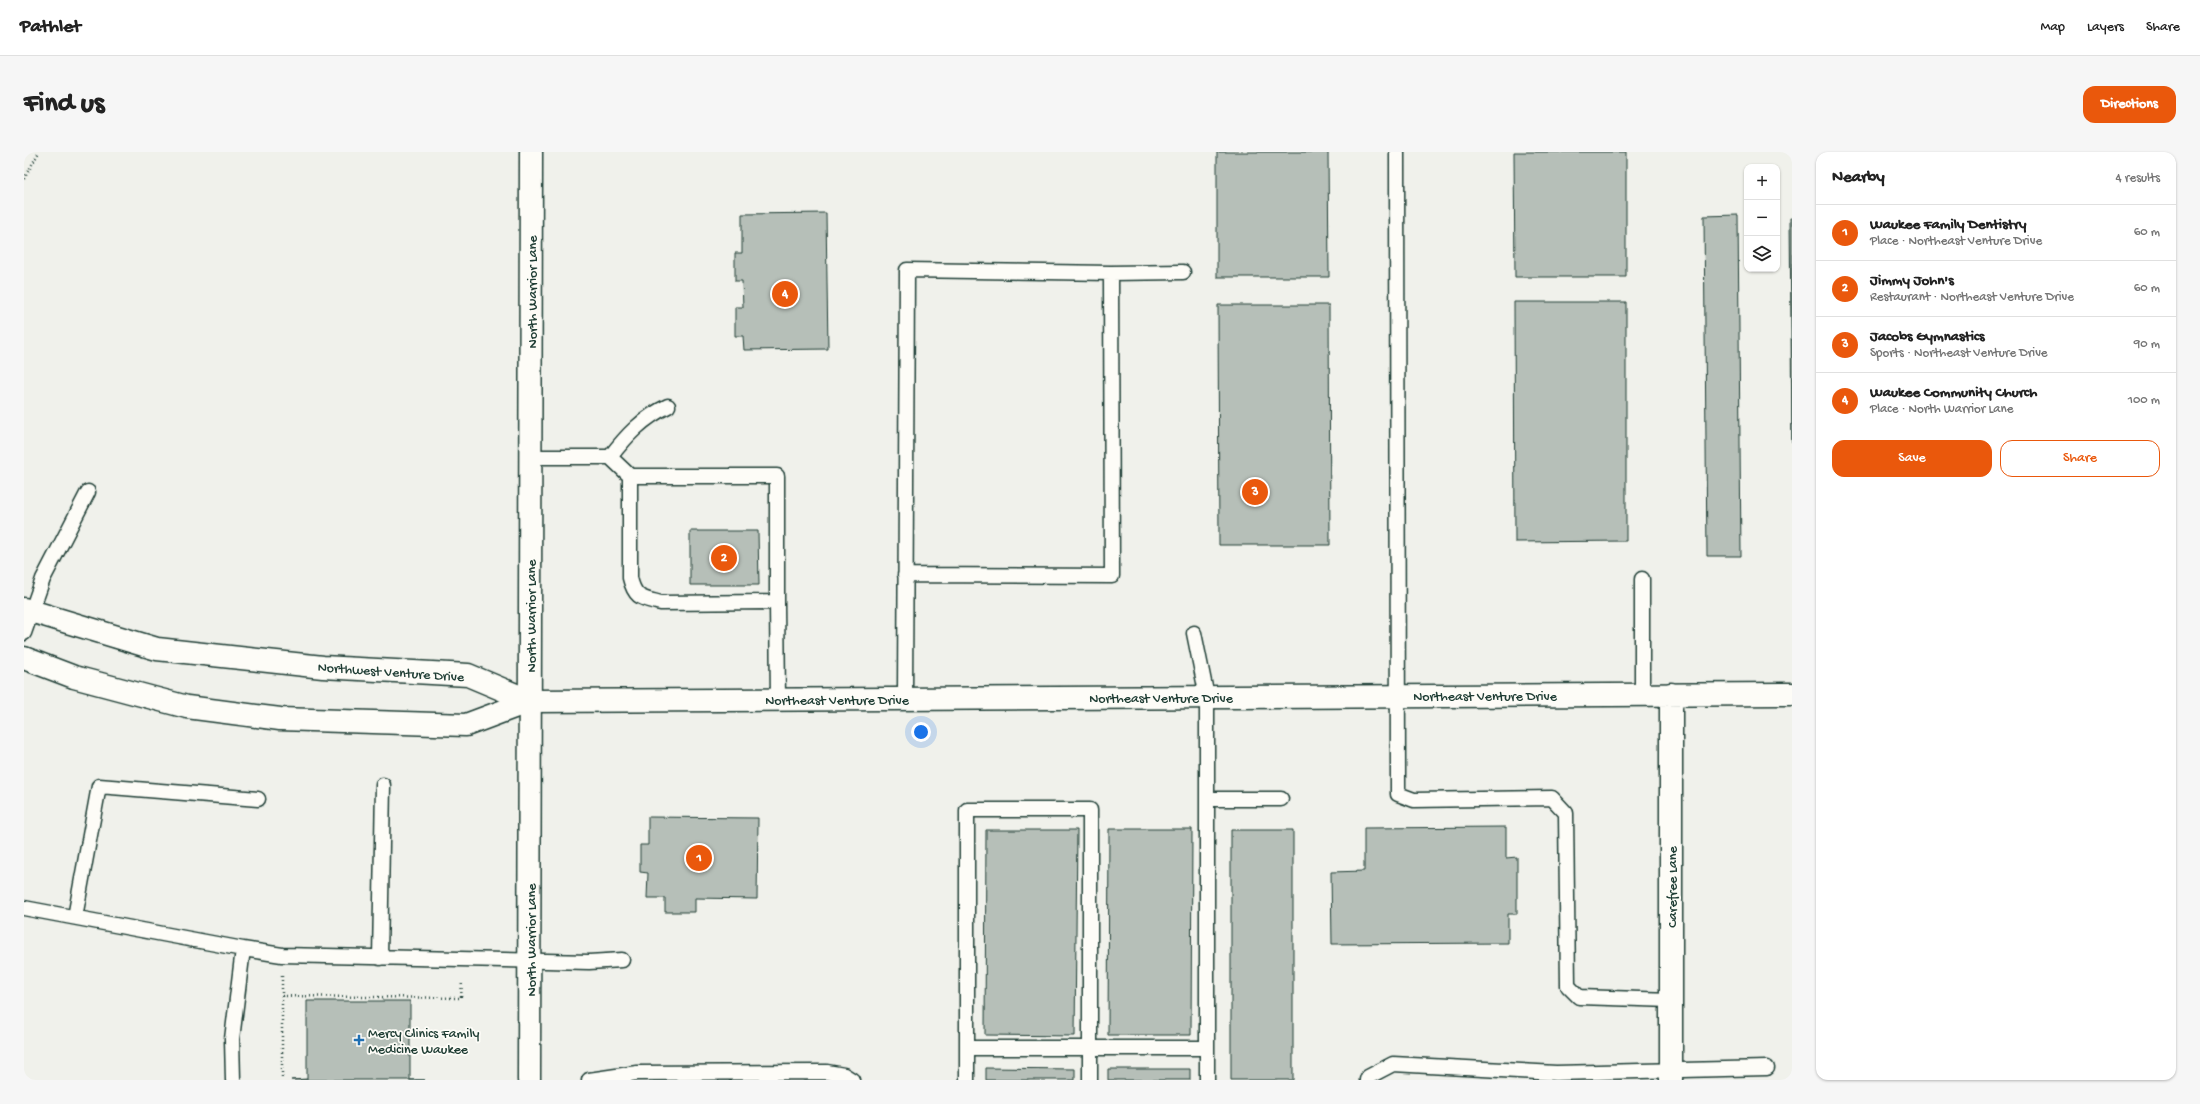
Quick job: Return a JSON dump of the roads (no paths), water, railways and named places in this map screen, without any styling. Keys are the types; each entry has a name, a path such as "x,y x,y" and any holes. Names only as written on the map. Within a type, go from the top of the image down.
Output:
{"street":[{"name":"North Warrior Lane","path":"529,1080 531,152"},
{"name":"Northwest Venture Drive","path":"26,618 157,650 323,667 468,675 530,701"},
{"path":"24,658 74,677 187,707 280,719 466,725 530,701"},
{"name":"Carefree Lane","path":"1671,694 1671,1075"},
{"name":"Northeast Venture Drive","path":"530,701 1792,694"}],"lane":[{"path":"1397,152 1398,794 1414,800 1552,798 1566,813 1568,986 1579,997 1671,1000"},
{"path":"905,699 907,270 1111,274 1183,272"},
{"path":"905,575 1112,576 1111,274"},
{"path":"610,457 630,431 650,415 668,406"},
{"path":"530,457 610,457 630,476 777,476 778,700"},
{"path":"630,476 630,578 633,591 644,599 661,603 777,602"},
{"path":"26,618 43,579 88,492"},
{"path":"1642,579 1642,694"},
{"path":"1194,633 1207,697 1207,1080"},
{"path":"380,958 383,785"},
{"path":"74,918 99,786 258,799"},
{"path":"1207,799 1281,799"},
{"path":"967,1080 967,810 1090,810 1090,1080"},
{"path":"24,908 282,955 589,962 622,960"},
{"path":"233,1080 232,1040 243,949"},
{"path":"967,1048 1207,1048"},
{"path":"1367,1080 1368,1077 1393,1064 1492,1074 1556,1076 1671,1075 1766,1068"},
{"path":"590,1080 637,1076 826,1072 844,1075 852,1080"}],"place":[{"name":"Waukee Community Church","path":"785,294"},
{"name":"Jacobs Gymnastics","path":"1255,492"},
{"name":"Jimmy John's","path":"724,558"},
{"name":"Waukee Family Dentistry","path":"699,858"},
{"name":"Mercy Clinics Family Medicine Waukee","path":"359,1040"}]}
